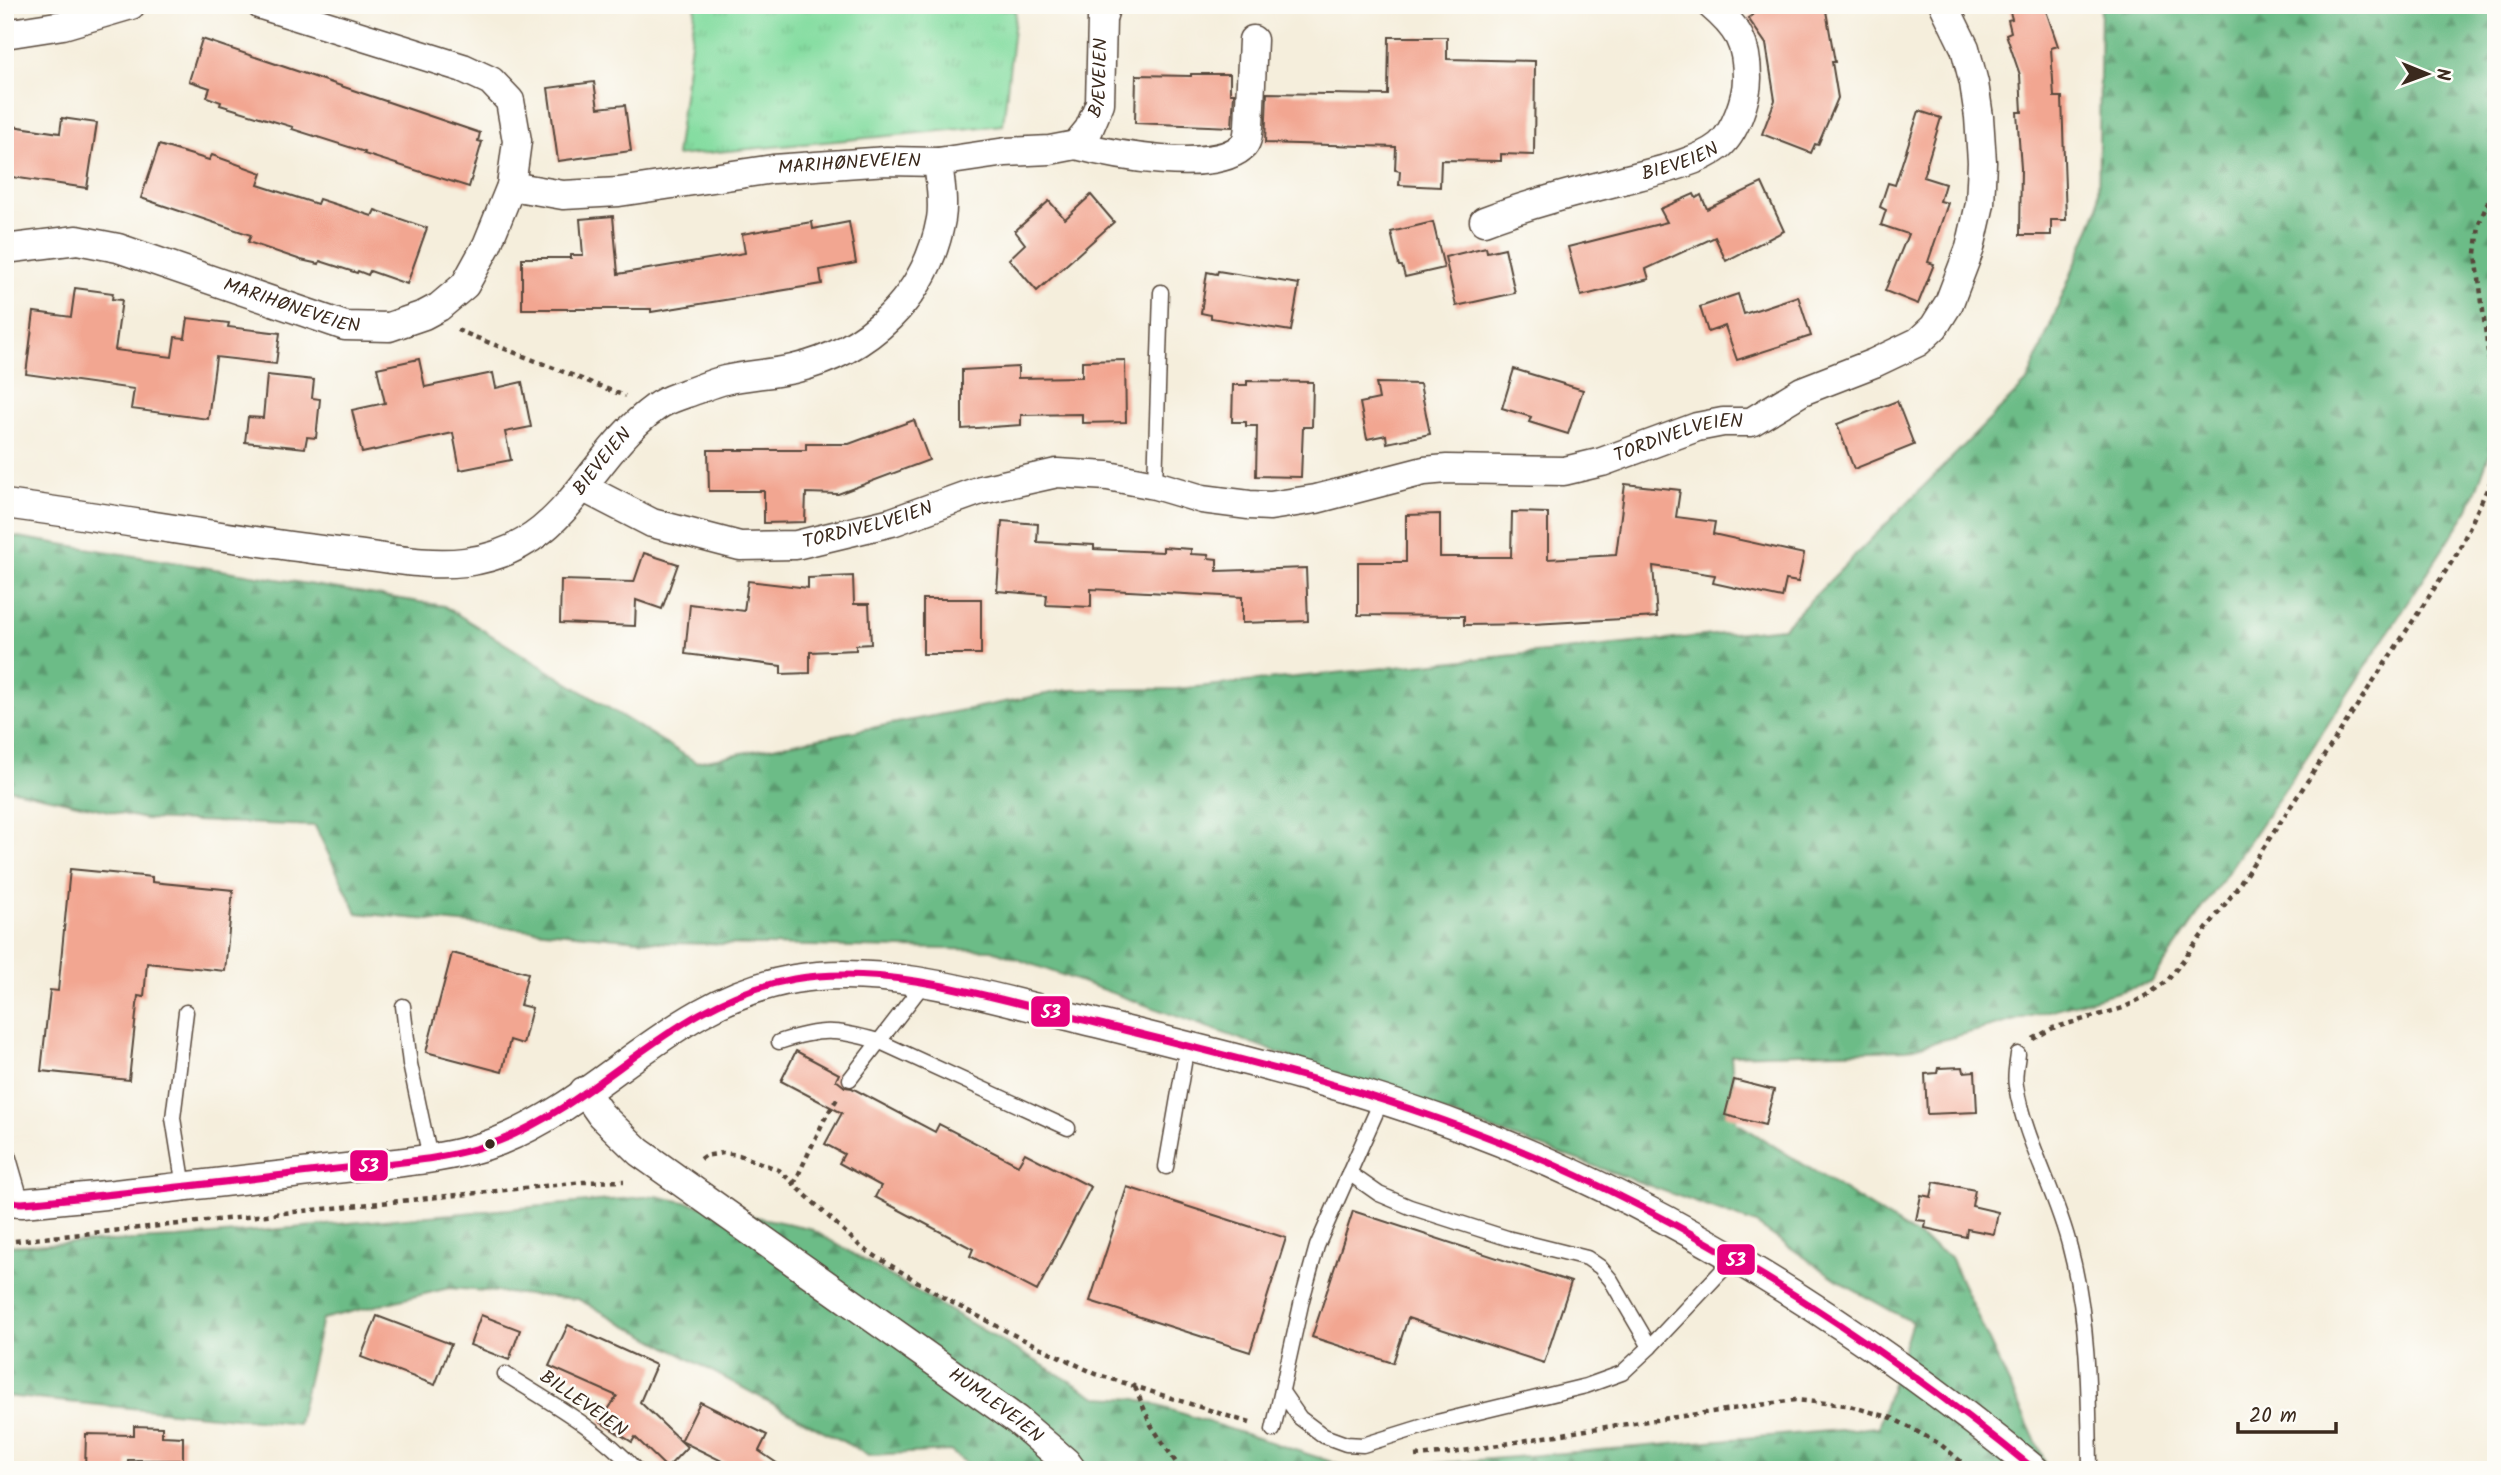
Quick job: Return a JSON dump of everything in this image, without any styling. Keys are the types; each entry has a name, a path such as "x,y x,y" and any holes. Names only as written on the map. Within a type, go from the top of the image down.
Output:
{"street":[{"path":"5,34 63,24 131,5"},
{"name":"MARIHØNEVEIEN","path":"5,249 77,240 118,248 345,326 389,327 439,307 465,285 487,244 511,186 517,141 510,101 491,81 463,68 261,5"},
{"name":"BIEVEIEN","path":"1076,145 1089,129 1100,103 1102,19 1106,5"},
{"name":"BIEVEIEN","path":"1483,221 1531,204 1670,167 1704,155 1720,146 1741,112 1747,85 1747,57 1733,26 1711,5"},
{"name":"TORDIVELVEIEN","path":"584,488 652,523 740,546 796,545 892,522 981,490 1057,473 1108,476 1156,485 1202,499 1269,506 1316,499 1424,471 1447,468 1564,471 1602,462 1697,427 1723,422 1751,422 1802,391 1874,363 1918,342 1934,327 1949,303 1970,248 1980,204 1981,151 1974,83 1965,48 1944,5"},
{"path":"938,162 1076,145 1151,160 1181,161 1225,155 1243,146 1247,139 1253,40"},
{"name":"MARIHØNEVEIEN","path":"511,186 563,195 619,192 773,169 887,161 938,162"},
{"name":"BIEVEIEN","path":"5,504 300,548 443,563 468,562 505,551 537,536 556,519 624,436 655,408 723,380 820,362 864,341 884,324 904,302 933,248 941,218 938,162"},
{"path":"13,1203 184,1186 472,1151 537,1123 661,1035 722,1000 796,978 893,978 970,992 1294,1072 1468,1129 1572,1172 1774,1282 1969,1416 2035,1470"},
{"name":"HUMLEVEIEN","path":"584,1091 601,1115 639,1152 1017,1420 1072,1470"}],"lane":[{"path":"1156,485 1161,292"},
{"path":"850,1079 924,984"},
{"path":"402,1006 410,1064 430,1158"},
{"path":"184,1186 173,1118 186,1012"},
{"path":"779,1042 811,1032 846,1032 878,1041 1068,1128"},
{"path":"1166,1167 1187,1046"},
{"path":"2018,1054 2015,1084 2025,1122 2070,1245 2081,1296 2089,1400 2090,1470"},
{"path":"1273,1430 1317,1246 1382,1099"},
{"path":"5,1144 13,1203"},
{"path":"1349,1172 1378,1194 1410,1207 1507,1238 1587,1258 1600,1267 1611,1280 1650,1347"},
{"path":"1282,1392 1300,1418 1324,1436 1346,1444 1363,1445 1437,1422 1586,1386 1622,1373 1733,1259"},
{"name":"BILLEVEIEN","path":"505,1374 594,1430 617,1449 636,1470"}],"path":[{"path":"2496,182 2479,223 2476,254 2491,376 2496,379"},
{"path":"439,307 457,331 655,408"},
{"path":"2018,1054 2031,1040 2053,1028 2123,1007 2146,996 2168,980 2235,891 2365,690 2446,571 2481,506 2496,470"},
{"path":"794,1184 824,1120 850,1079"},
{"path":"5,1242 583,1182 674,1178 704,1156 723,1153 739,1155 779,1170 862,1248 951,1302 1012,1334 1096,1374 1273,1430"},
{"path":"1134,1387 1151,1425 1181,1470"},
{"path":"1414,1456 1452,1453 1605,1427 1795,1400 1846,1405 1892,1418 1940,1444 1971,1470"}],"green space":[{"path":"696,5 916,5 1016,10 1003,125 676,156"},
{"path":"2101,5 2496,5 2496,436 2469,509 2290,782 2151,983 1906,1050 1731,1055 1736,1122 1950,1257 2049,1470 1357,1470 1878,1427 1912,1322 1848,1287 1756,1224 992,950 670,943 357,913 315,826 145,819 5,788 5,535 444,606 696,762 1067,690 1177,689 1783,628 2027,382 2098,209"},
{"path":"656,1196 809,1228 1097,1397 1137,1399 1357,1470 976,1470 950,1451 868,1455 578,1299 449,1288 322,1319 298,1424 5,1396 5,1246 177,1238"}],"building":[{"path":"1767,5 1825,5 1838,98 1818,145 1815,144 1811,153 1762,134 1775,100 1766,44 1748,18"},
{"path":"2008,5 2044,5 2058,46 2051,48 2054,97 2062,97 2066,220 2051,220 2051,235 2020,235 2021,168 2017,112 2022,112 2020,75 2006,34 2011,32 2008,20 2012,19"},
{"path":"1389,37 1447,37 1447,59 1535,61 1534,155 1501,154 1501,161 1441,160 1440,187 1399,185 1400,171 1395,170 1396,147 1265,143 1267,93 1388,95"},
{"path":"202,39 480,133 478,141 482,142 469,187 220,105 221,102 207,97 210,88 189,81"},
{"path":"1230,74 1230,93 1234,93 1232,127 1135,123 1136,75"},
{"path":"594,82 598,108 625,105 631,151 558,161 548,88"},
{"path":"1919,111 1941,118 1923,177 1945,184 1940,201 1948,203 1928,262 1934,264 1918,304 1885,291 1908,234 1881,225 1886,210 1880,207 1888,183 1895,185"},
{"path":"62,118 97,123 87,188 5,176 5,125 60,133"},
{"path":"159,145 209,160 212,155 262,173 258,185 317,204 319,199 372,216 375,210 427,228 407,284 370,271 368,275 320,261 319,264 301,260 248,242 251,235 141,198"},
{"path":"1762,183 1784,231 1726,261 1715,237 1646,269 1649,279 1581,296 1568,247 1667,222 1660,209 1694,194 1696,198 1701,195 1707,209"},
{"path":"1091,195 1114,222 1037,291 1009,259 1025,244 1015,231 1049,201 1065,219"},
{"path":"613,216 618,274 745,253 742,234 812,222 813,229 849,222 856,263 820,270 822,284 651,312 651,309 522,309 522,258 571,258 571,255 583,255 580,219"},
{"path":"1433,222 1444,268 1405,277 1402,266 1399,266 1391,232"},
{"path":"1486,247 1487,252 1505,248 1515,293 1456,306 1445,257"},
{"path":"1218,271 1299,284 1291,331 1211,318 1211,315 1201,313 1207,272 1217,274"},
{"path":"75,288 113,293 112,299 122,300 115,350 172,357 175,337 185,338 188,318 229,323 228,327 280,333 276,364 216,357 208,419 131,409 134,389 26,374 34,312 71,317"},
{"path":"1738,294 1744,314 1798,296 1811,336 1737,360 1725,326 1708,332 1700,307"},
{"path":"419,359 425,387 493,373 496,388 522,382 531,427 505,432 511,460 460,470 453,433 362,453 352,410 385,403 377,368"},
{"path":"1125,360 1126,422 1082,423 1082,414 1021,415 1021,425 962,429 962,370 1018,367 1018,378 1082,377 1082,361"},
{"path":"1514,369 1583,390 1568,434 1529,422 1531,417 1502,408"},
{"path":"267,375 314,380 312,398 320,399 316,438 307,437 305,448 245,442 248,417 263,418"},
{"path":"1247,381 1313,382 1312,427 1303,427 1301,477 1256,476 1257,426 1246,426 1246,422 1232,422 1233,385 1247,385"},
{"path":"1376,383 1420,384 1430,434 1387,443 1386,435 1367,439 1360,403 1379,399"},
{"path":"1897,401 1914,445 1854,469 1837,424"},
{"path":"914,420 929,460 838,494 806,493 805,522 764,523 764,491 709,491 708,450 806,450 806,444 849,444"},
{"path":"1625,484 1680,490 1676,517 1715,522 1713,534 1804,554 1798,582 1786,580 1782,598 1713,583 1715,575 1653,566 1657,617 1464,625 1464,616 1358,615 1358,562 1406,562 1406,515 1440,514 1440,557 1511,557 1512,512 1548,513 1548,559 1616,555"},
{"path":"1002,521 1038,524 1037,542 1094,545 1094,549 1163,552 1163,547 1191,549 1191,554 1209,555 1208,558 1217,559 1217,571 1306,568 1308,621 1242,623 1242,597 1091,589 1091,607 1046,605 1047,595 997,591"},
{"path":"644,553 678,564 662,609 636,600 635,626 560,623 561,580 634,582"},
{"path":"853,576 854,604 869,604 871,644 856,645 856,650 810,652 810,673 781,674 781,666 685,654 690,604 744,611 748,581 808,588 808,578"},
{"path":"923,599 981,599 981,654 923,654"},
{"path":"70,869 152,877 152,882 233,890 225,971 147,963 144,997 138,996 129,1080 41,1071 50,990 58,991"},
{"path":"452,953 528,973 520,1005 532,1008 523,1044 510,1040 502,1072 426,1052"},
{"path":"796,1051 839,1074 836,1080 845,1087 852,1088 935,1132 939,1124 1018,1165 1025,1153 1091,1187 1037,1291 970,1256 973,1249 875,1197 881,1186 839,1163 844,1154 825,1144 842,1113 781,1081"},
{"path":"1963,1067 1964,1072 1975,1071 1977,1112 1927,1114 1925,1074 1937,1073 1938,1068"},
{"path":"1734,1080 1774,1090 1765,1125 1725,1115"},
{"path":"1934,1182 1975,1190 1972,1206 1998,1212 1994,1234 1967,1229 1966,1237 1925,1228 1926,1221 1916,1220 1921,1195 1931,1197"},
{"path":"1127,1187 1286,1238 1250,1352 1090,1301"},
{"path":"1353,1211 1571,1282 1544,1363 1408,1318 1393,1363 1312,1337"},
{"path":"481,1315 520,1330 509,1360 470,1345"},
{"path":"377,1316 451,1344 435,1385 361,1357"},
{"path":"568,1325 656,1365 640,1402 687,1447 667,1468 635,1437 632,1442 600,1422 617,1396 549,1366"},
{"path":"700,1402 767,1435 759,1451 787,1470 740,1470 681,1441"},
{"path":"134,1426 162,1427 162,1436 183,1437 183,1460 128,1460 127,1470 85,1470 86,1434 134,1435"}],"transit line":[{"name":"53","path":"5,1202 22,1203 136,1192 414,1161 478,1148 537,1123 676,1028 712,1007 751,990 794,979 830,975 907,980 985,995 1328,1083 1464,1128 1541,1159 1690,1233 1835,1321 1904,1369 2035,1470"}]}
